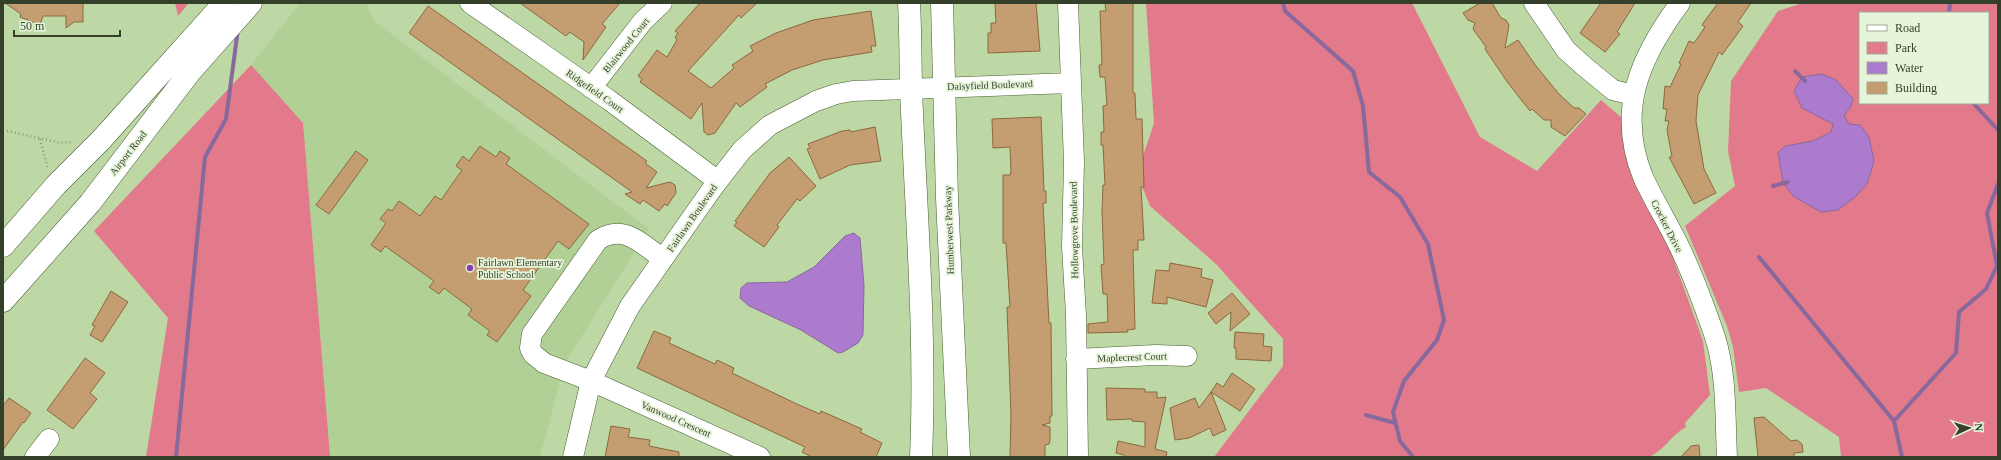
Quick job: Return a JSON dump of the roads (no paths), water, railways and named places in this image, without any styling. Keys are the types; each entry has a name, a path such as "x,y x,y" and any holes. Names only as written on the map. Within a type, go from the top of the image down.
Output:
{"main road":[{"path":"3,246 56,185 101,140 224,3"},
{"path":"909,3 923,416 921,457"},
{"name":"Humberwest Parkway","path":"942,3 943,87 958,457"},
{"name":"Airport Road","path":"3,301 90,203 190,72 249,5"}],"street":[{"name":"Ridgefield Court","path":"470,3 591,88 718,181"},
{"name":"Blairwood Court","path":"591,88 643,22 662,3"},
{"name":"Hollowgrove Boulevard","path":"1068,3 1074,162 1072,247 1078,457"},
{"path":"1534,3 1566,50 1613,90 1633,95"},
{"name":"Crocker Drive","path":"1680,3 1658,32 1648,50 1633,95 1633,132 1639,163 1651,195 1677,242 1690,271 1715,339 1724,390 1727,457"},
{"name":"Daisyfield Boulevard","path":"911,88 1070,83"},
{"name":"Fairlawn Boulevard","path":"573,457 591,381 630,306 718,181 742,150 770,125 799,109 836,94 853,91 911,88"},
{"name":"Vanwood Crescent","path":"663,259 630,235 617,233 605,235 598,240 532,334 530,348 538,359 591,381 748,454"},
{"name":"Maplecrest Court","path":"1076,359 1187,356"},
{"path":"35,457 49,439"}],"water":[{"path":"1822,74 1836,80 1853,99 1851,107 1844,115 1849,124 1860,125 1869,137 1874,161 1867,184 1855,197 1838,210 1821,212 1793,196 1783,182 1778,152 1786,146 1813,141 1831,132 1833,124 1802,108 1794,91 1802,77"},
{"path":"854,233 860,238 864,285 863,335 858,343 843,352 838,353 801,330 749,306 740,298 741,288 747,283 787,282 814,267 845,236"}],"waterway":[{"path":"1283,3 1285,11 1353,71 1363,106 1369,172 1400,197 1428,244 1444,320 1437,340 1404,381 1393,412 1400,441 1413,457"},
{"path":"1949,12 1950,3"},
{"path":"176,457 205,157 226,119 238,29"},
{"path":"1795,71 1805,81"},
{"path":"1974,104 1998,130"},
{"path":"1773,186 1788,182"},
{"path":"1894,421 1956,353 1959,312 1986,289 1997,266 1987,213 1998,184"},
{"path":"1759,257 1894,421 1902,457"},
{"path":"1366,415 1395,423"}],"place":[{"name":"Fairlawn Elementary Public School","path":"470,268"}]}
